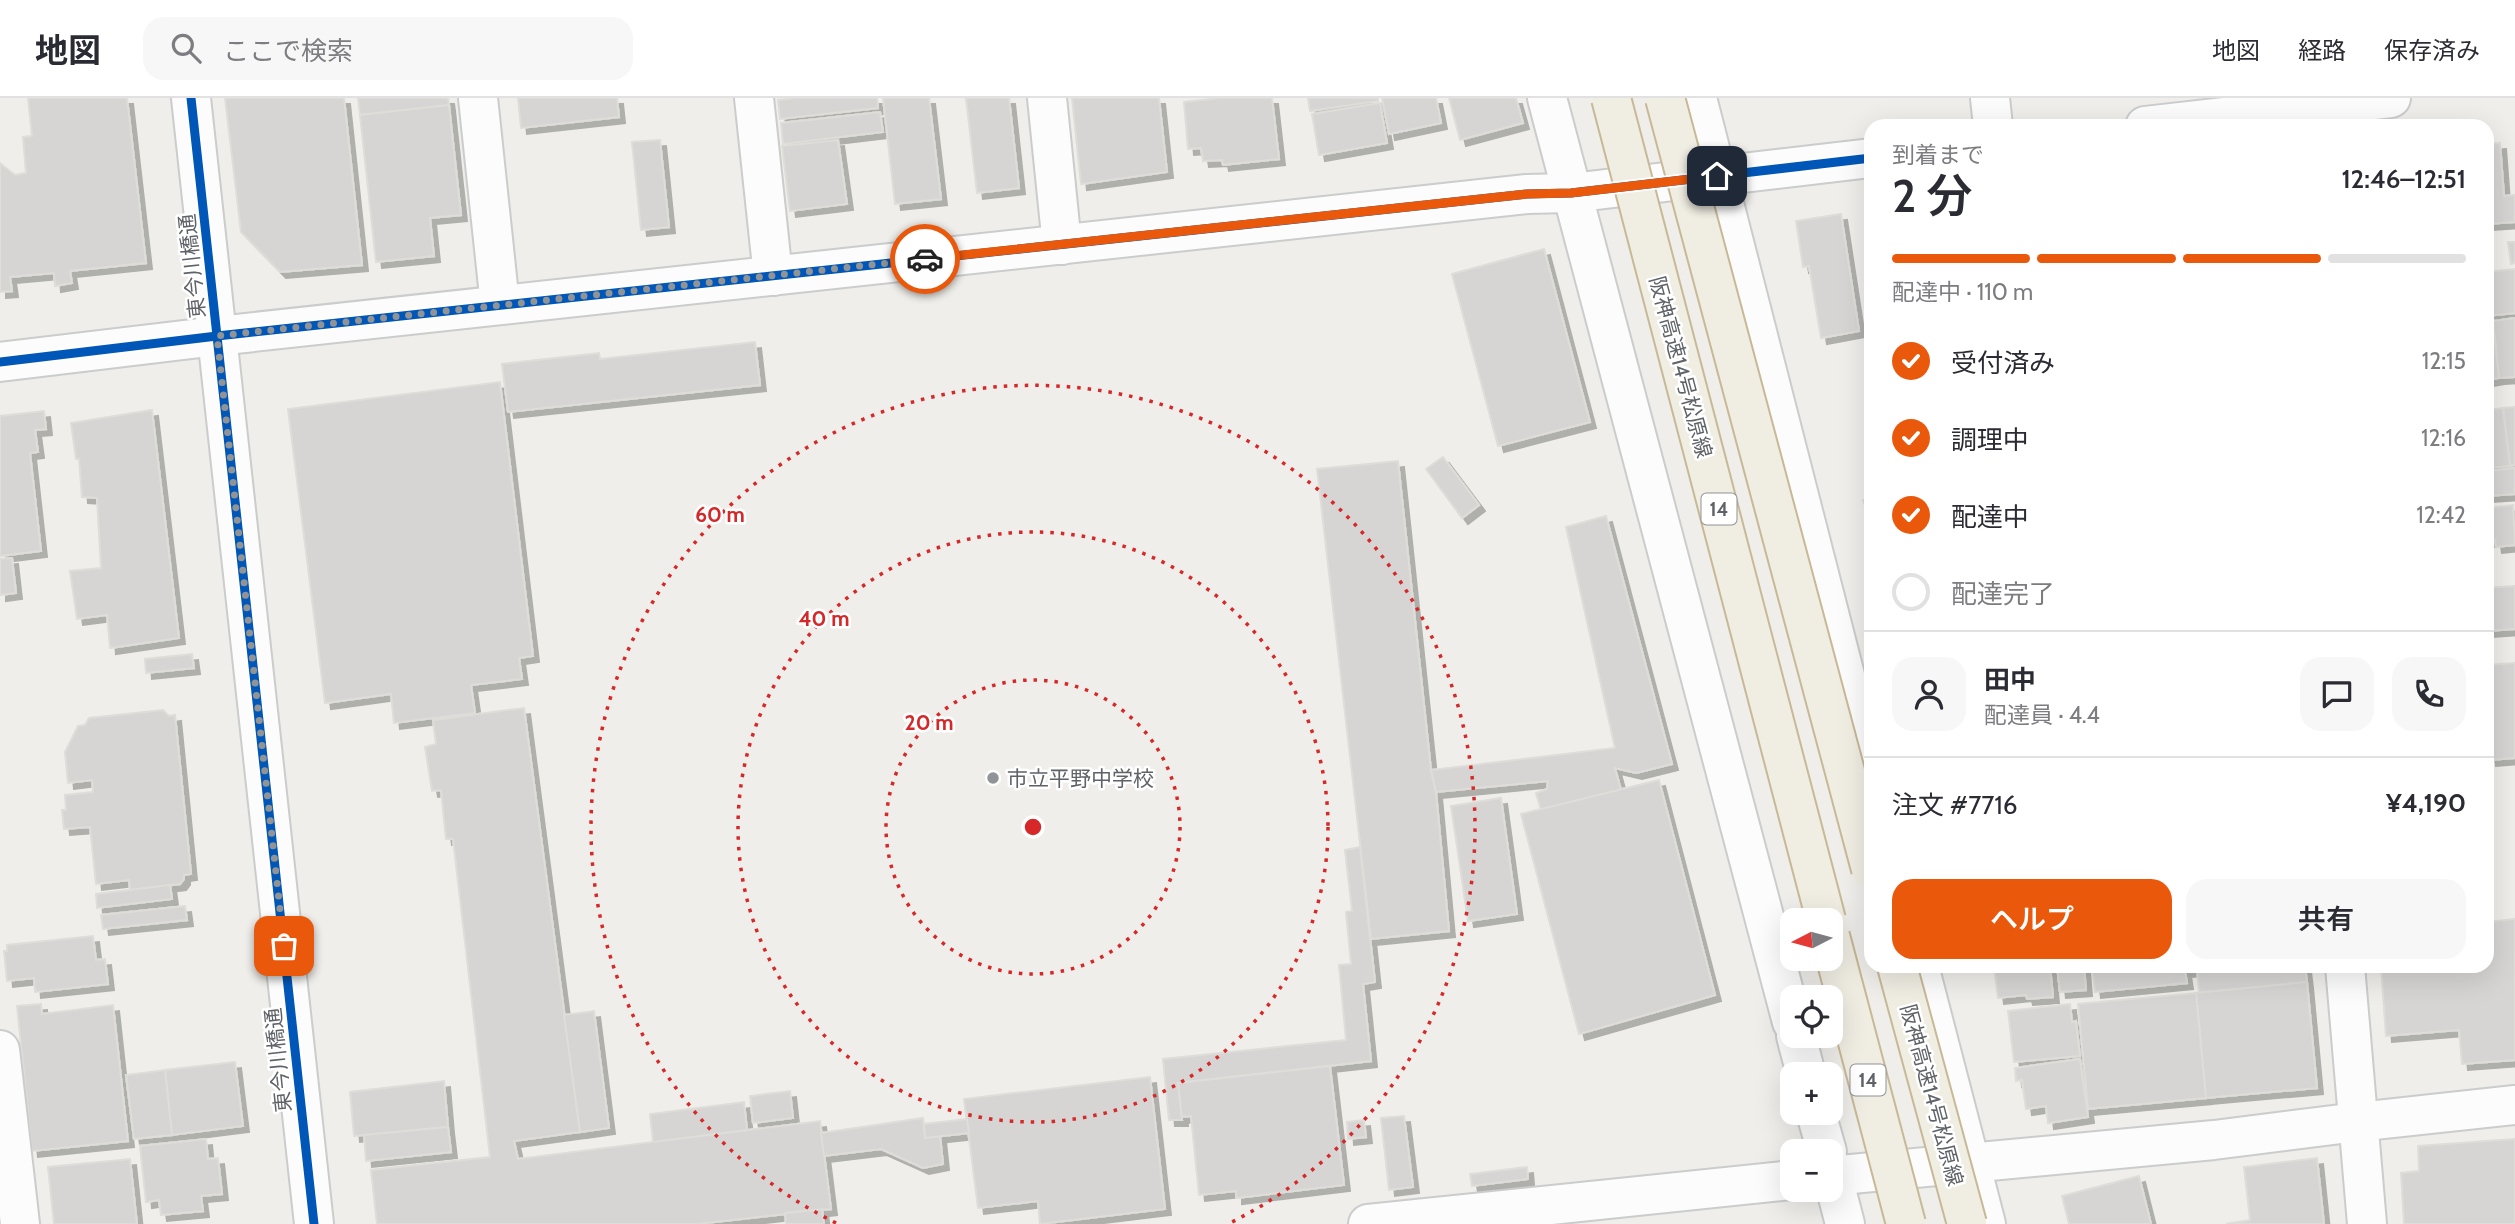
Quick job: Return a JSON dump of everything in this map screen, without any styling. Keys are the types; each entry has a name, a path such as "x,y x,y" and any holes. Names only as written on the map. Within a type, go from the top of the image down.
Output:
{"highway":[{"name":"阪神高速14号松原線","path":"1611,98 1823,908"},
{"path":"1665,98 1864,843"},
{"name":"14","path":"1839,971 1906,1224"},
{"name":"阪神高速14号松原線","path":"1899,973 1967,1224"}],"street":[{"name":"東今川橋通","path":"191,98 314,1224"},
{"path":"478,98 500,305"},
{"path":"754,98 773,276"},
{"path":"1047,98 1062,245"},
{"path":"1547,98 1782,985"},
{"path":"1697,98 1864,750"},
{"path":"1990,98 1992,119"},
{"path":"2207,119 2391,98"},
{"path":"0,362 500,305 1527,194 1571,193 1864,159"},
{"path":"1921,973 1986,1224"},
{"path":"2346,973 2367,1224"},
{"path":"0,1050 20,1224"},
{"path":"1843,1168 1970,1164 2214,1140 2515,1105"},
{"path":"1368,1224 1454,1220 1780,1181"},
{"path":"1839,1202 1845,1224"}],"building":[{"path":"28,98 127,98 146,263 70,271 72,283 55,286 54,273 10,277 12,291 0,292 0,163 15,175 26,173 23,137 32,136"},
{"path":"225,98 344,98 362,265 280,272 241,232"},
{"path":"358,98 448,98 449,105 360,115"},
{"path":"518,98 617,98 619,117 521,128"},
{"path":"877,98 878,108 780,119 778,100"},
{"path":"883,98 929,98 941,199 895,204"},
{"path":"966,98 1009,98 1019,188 977,193"},
{"path":"1072,98 1159,98 1167,172 1081,184"},
{"path":"1220,98 1272,98 1279,159 1223,165 1222,160 1203,161 1201,148 1188,149 1184,102"},
{"path":"1308,98 1378,98 1378,101 1310,111"},
{"path":"1382,98 1436,98 1441,123 1389,134"},
{"path":"1449,98 1516,98 1523,123 1460,140"},
{"path":"1380,103 1387,143 1319,155 1312,114"},
{"path":"449,105 461,215 430,218 434,256 376,262 360,115"},
{"path":"880,112 883,132 783,144 781,123"},
{"path":"660,140 669,227 641,230 632,142"},
{"path":"838,140 847,204 790,211 782,146"},
{"path":"2494,143 2500,143 2504,196 2515,195 2515,222 2494,224"},
{"path":"1841,214 1859,331 1821,338 1809,266 1803,267 1796,221"},
{"path":"2508,242 2515,242 2515,263 2511,264"},
{"path":"1544,249 1590,422 1498,446 1452,274"},
{"path":"2515,269 2515,313 2494,315 2494,271"},
{"path":"2515,318 2515,377 2499,378 2494,321"},
{"path":"2494,330 2499,378 2494,379"},
{"path":"755,342 760,385 508,412 502,364 599,353 600,359"},
{"path":"500,382 533,656 519,658 522,679 471,685 475,713 394,723 391,694 325,703 288,409"},
{"path":"2515,407 2515,465 2510,466 2503,408"},
{"path":"2503,408 2510,466 2494,467 2494,409"},
{"path":"152,410 179,638 110,648 107,615 77,619 70,571 101,568 97,498 82,497 79,459 76,459 71,423"},
{"path":"44,411 46,429 35,430 38,452 30,453 41,551 0,556 0,416"},
{"path":"1443,457 1479,505 1462,518 1426,469"},
{"path":"1398,461 1449,931 1371,939 1317,469"},
{"path":"2515,468 2515,494 2494,496 2494,470"},
{"path":"2513,505 2515,545 2496,547 2494,507"},
{"path":"1606,516 1672,764 1636,773 1615,768 1621,790 1541,810 1536,793 1547,789 1548,781 1436,792 1431,770 1615,748 1566,527"},
{"path":"12,558 16,593 0,595 0,559"},
{"path":"2515,586 2515,629 2494,630 2494,588"},
{"path":"192,654 194,668 146,673 145,659"},
{"path":"2515,663 2515,758 2494,760 2494,664"},
{"path":"524,708 580,1132 514,1141 518,1159 820,1121 831,1209 697,1224 377,1224 371,1170 490,1157 453,839 446,839 441,790 432,791 425,747 436,744 433,720"},
{"path":"163,710 169,716 175,715 191,874 184,875 180,884 130,890 129,880 96,884 90,827 64,829 62,810 66,810 65,795 93,792 92,780 68,783 65,752 78,726 85,725 89,718"},
{"path":"1659,780 1715,995 1579,1034 1521,814"},
{"path":"1501,798 1517,914 1468,921 1451,806"},
{"path":"1360,847 1375,982 1363,984 1371,1061 1178,1083 1182,1120 1169,1120 1163,1059 1346,1040 1339,965 1351,964 1346,912 1352,911 1345,850"},
{"path":"170,885 172,899 97,908 96,894"},
{"path":"185,906 187,920 103,929 101,915"},
{"path":"2515,919 2515,1060 2462,1064 2459,1030 2386,1036 2382,973 2494,973 2494,921"},
{"path":"93,936 96,960 105,959 108,984 35,992 34,978 7,981 4,951 7,951 7,945"},
{"path":"1995,973 2051,973 2053,997 2027,999 2026,995 1998,998"},
{"path":"2058,973 2085,973 2086,990 2060,992"},
{"path":"2093,973 2185,973 2187,983 2095,992"},
{"path":"2198,973 2306,973 2307,982 2199,993"},
{"path":"2307,982 2317,1088 2206,1098 2196,993"},
{"path":"2196,993 2206,1098 2088,1109 2078,1004"},
{"path":"41,1004 42,1014 113,1005 128,1141 32,1151 17,1006"},
{"path":"2070,1004 2072,1022 2076,1021 2080,1056 2014,1062 2008,1011"},
{"path":"594,1011 609,1128 580,1132 564,1015"},
{"path":"2080,1059 2088,1117 2048,1123 2046,1106 2026,1109 2022,1080 2016,1081 2015,1068"},
{"path":"235,1062 243,1126 172,1135 165,1070"},
{"path":"1330,1066 1344,1185 1236,1198 1236,1191 1199,1195 1191,1116 1182,1117 1178,1083"},
{"path":"165,1070 172,1135 134,1139 126,1075"},
{"path":"1150,1077 1165,1209 1040,1224 1038,1201 978,1208 964,1099"},
{"path":"444,1081 448,1127 354,1136 350,1092"},
{"path":"790,1091 793,1118 753,1123 750,1096"},
{"path":"744,1102 747,1130 653,1142 650,1114"},
{"path":"1404,1116 1413,1187 1389,1190 1381,1118"},
{"path":"923,1118 925,1138 940,1136 943,1164 923,1168 881,1149 824,1156 821,1133"},
{"path":"967,1119 969,1133 925,1138 924,1124"},
{"path":"1364,1120 1366,1137 1348,1139 1347,1122"},
{"path":"448,1127 451,1152 366,1161 364,1135"},
{"path":"206,1139 208,1159 218,1158 222,1194 201,1196 203,1211 161,1215 159,1200 146,1202 140,1146"},
{"path":"2515,1139 2515,1224 2404,1224 2401,1173 2419,1171 2418,1146"},
{"path":"2317,1158 2324,1224 2226,1224 2250,1220 2244,1167"},
{"path":"130,1159 137,1224 54,1224 48,1167"},
{"path":"1527,1167 1528,1179 1472,1186 1470,1174"},
{"path":"2139,1176 2151,1224 2069,1224 2062,1196"},
{"path":"822,1209 824,1224 786,1224 785,1213"}],"cycle path":[{"path":"191,98 314,1224"},
{"path":"0,362 217,336 1527,194 1571,193 1864,159"}],"way so far":[{"path":"284,946 217,336 925,259"}],"place":[{"name":"市立平野中学校","path":"993,778"}],"route":[{"path":"925,259 1717,176"}]}
